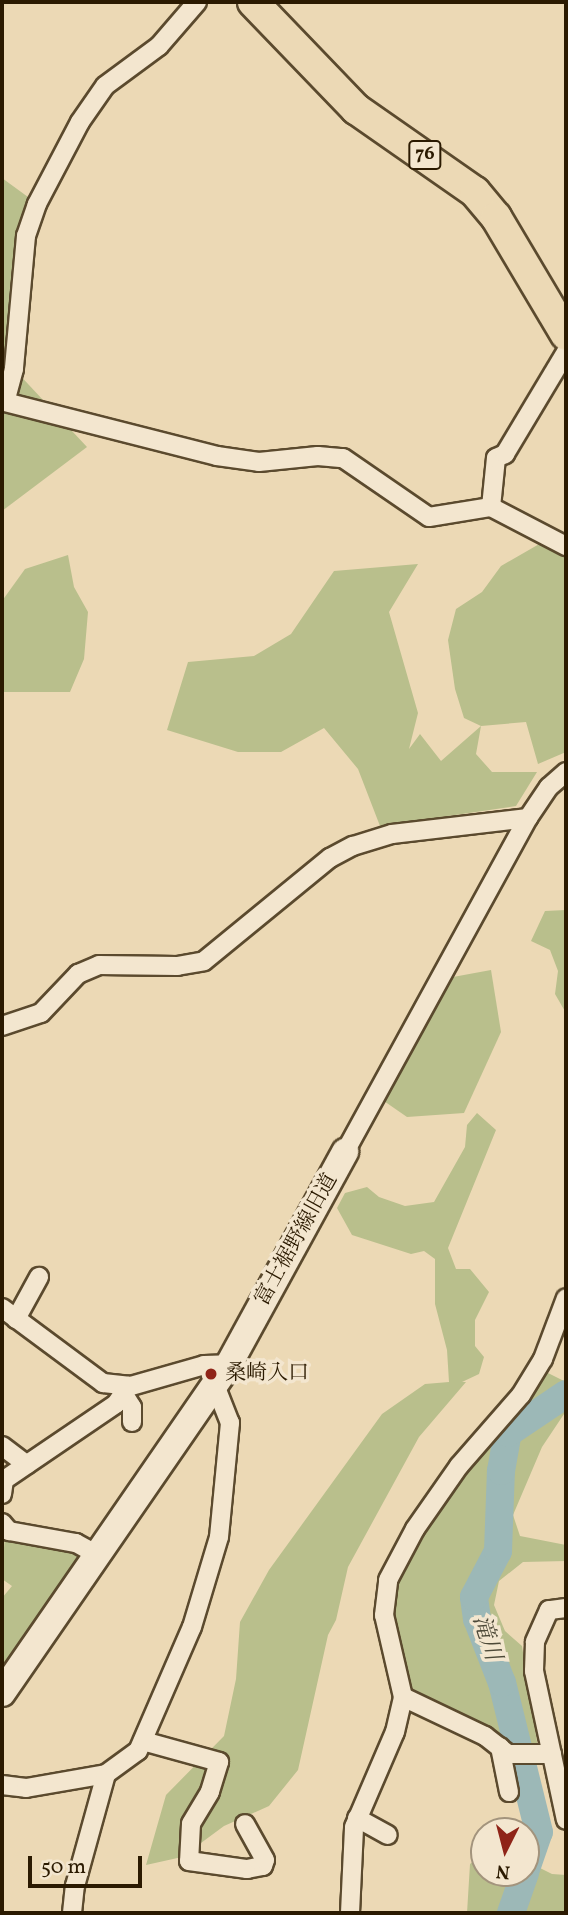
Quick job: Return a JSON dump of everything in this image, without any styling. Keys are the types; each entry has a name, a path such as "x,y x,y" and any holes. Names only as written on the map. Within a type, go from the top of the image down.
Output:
{"main road":[{"name":"76","path":"253,2 348,102 475,192 496,217 566,335"}],"street":[{"path":"198,2 159,46 105,86 80,122 37,204 26,236 14,369 3,407 217,456 259,462 318,456 343,458 429,517 491,507 566,547"},
{"path":"491,507 496,458 505,454 566,352"},
{"name":"富士裾野線旧道","path":"2,1693 222,1374 528,818 549,786 566,772"},
{"path":"2,1026 41,1013 78,974 99,965 177,966 204,961 330,858 353,846 392,834 528,818"},
{"path":"39,1278 9,1314 103,1383 127,1391"},
{"path":"350,1913 348,1876 357,1818 395,1732 403,1697 384,1615 388,1580 459,1466 521,1395 543,1359 566,1298"},
{"path":"2,1494 4,1480 127,1391 204,1365 222,1374 230,1423 219,1536 192,1627 138,1751 106,1774 26,1788 2,1785"},
{"path":"127,1391 132,1407 132,1422"},
{"path":"2,1446 27,1465"},
{"path":"2,1523 9,1531 76,1543 98,1555"},
{"path":"566,1608 549,1610 536,1642 534,1671 545,1755 566,1820"},
{"path":"403,1697 504,1750 545,1755"},
{"path":"143,1741 219,1762 210,1792 191,1825 189,1861 247,1869 263,1866 265,1860 245,1824"},
{"path":"504,1750 509,1792"},
{"path":"72,1913 75,1886 106,1774"},
{"path":"357,1818 388,1835"}],"green space":[{"path":"2,178 28,197 14,369 87,447 2,511"},
{"path":"541,543 566,551 566,752 538,764 526,722 481,726 464,718 455,689 448,640 456,609 482,592 501,566"},
{"path":"68,555 74,587 88,612 84,659 70,692 2,692 2,601 25,569"},
{"path":"418,564 389,612 418,713 409,749 420,734 441,761 481,726 476,754 492,772 537,772 516,806 380,826 358,769 324,728 281,752 238,752 167,730 188,662 254,656 291,634 334,571"},
{"path":"566,910 566,1013 555,994 558,971 550,950 531,941 545,911"},
{"path":"491,970 501,1032 464,1113 407,1117 381,1099 453,977"},
{"path":"477,1113 496,1130 448,1248 456,1269 470,1269 489,1292 475,1320 475,1346 484,1357 479,1374 462,1382 466,1382 419,1437 348,1567 336,1620 328,1635 298,1770 269,1806 224,1826 182,1857 146,1865 166,1795 224,1736 236,1679 240,1622 269,1570 382,1414 425,1384 449,1382 447,1350 435,1304 435,1259 424,1251 411,1254 352,1235 337,1208 345,1193 367,1187 379,1197 405,1206 434,1202 465,1147 467,1125"},
{"path":"544,1371 566,1382 566,1411 542,1447 513,1515 520,1536 566,1545 566,1561 523,1562 499,1581 494,1605 505,1631 522,1646 538,1748 505,1743 406,1690 389,1614 388,1580"},
{"path":"5,1533 88,1553 2,1676 2,1598 12,1586 2,1579"},
{"path":"470,1864 470,1887 540,1887 540,1868 552,1874 566,1875 566,1913 467,1913"}],"waterway":[{"name":"滝川","path":"535,1817 502,1683 477,1619 474,1597 498,1551 501,1471 508,1433 566,1394"},
{"name":"滝川","path":"511,1913 520,1887"}],"place":[{"name":"桑崎入口","path":"211,1374"}]}
